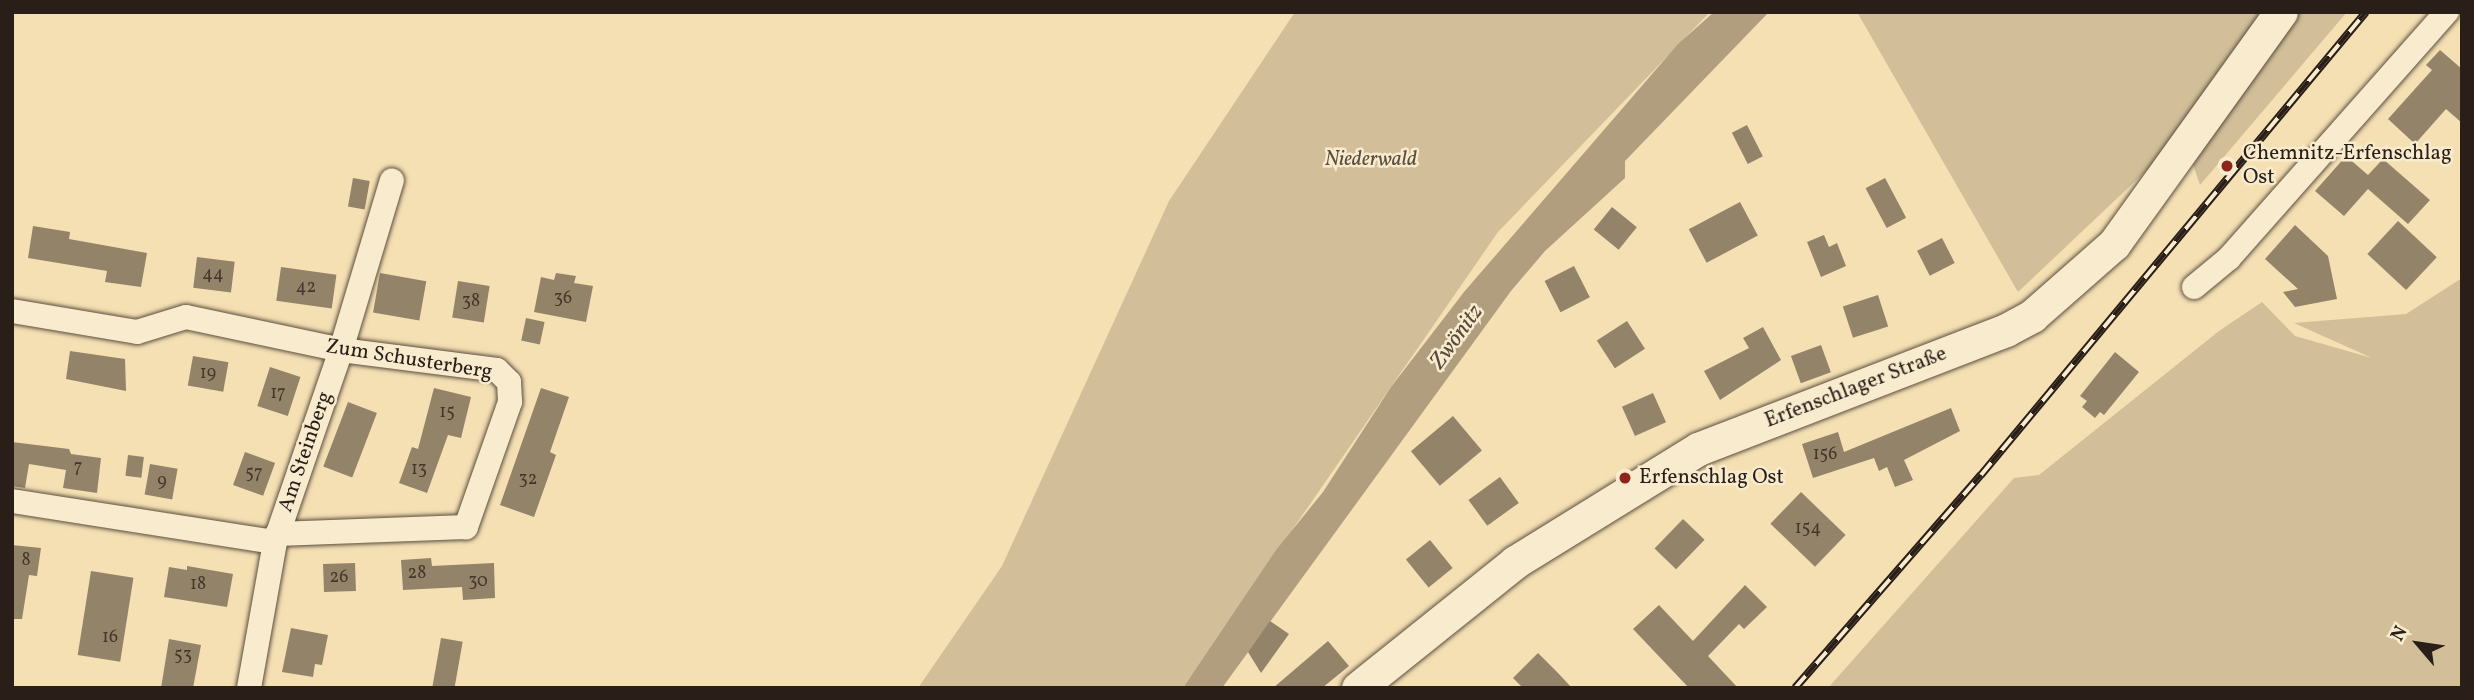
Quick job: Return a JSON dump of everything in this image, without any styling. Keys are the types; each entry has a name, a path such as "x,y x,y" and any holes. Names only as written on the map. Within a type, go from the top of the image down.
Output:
{"main road":[{"name":"Erfenschlager Straße","path":"1358,688 1515,562 1630,487 1698,449 2006,330 2032,316 2114,244 2281,12"}],"street":[{"path":"2194,287 2230,258 2447,12"},
{"name":"Am Steinberg","path":"249,688 276,538 341,350 392,180"},
{"name":"Zum Schusterberg","path":"12,312 137,332 186,317 341,350 497,370 509,382 510,402 466,527 276,538 12,501"}],"green space":[{"name":"Niederwald","path":"1295,12 1710,12 1498,232 1183,688 918,688 1002,566 1169,201"},
{"path":"1857,12 2347,12 2200,185 2191,159 2163,155 2018,292"},
{"path":"2462,278 2462,688 1828,688 2014,478 2039,475 2219,331 2262,302 2295,336 2372,358 2294,323 2406,314"}],"water":[{"name":"Zwönitz","path":"1714,12 1769,12 1625,161 1625,178 1545,251 1511,291 1222,688 1183,688 1276,550 1323,492 1391,387 1464,292 1678,44"}],"building":[{"path":"2440,50 2462,69 2462,123 2446,109 2415,144 2388,119 2432,70 2426,65"},
{"path":"1747,125 1763,156 1748,164 1732,133"},
{"path":"2346,156 2368,175 2383,159 2430,200 2408,224 2368,189 2344,216 2315,191"},
{"path":"353,178 370,181 365,210 348,207"},
{"path":"1885,178 1906,218 1887,228 1866,188"},
{"path":"1740,202 1758,236 1707,263 1689,229"},
{"path":"1612,207 1637,227 1619,250 1594,230"},
{"path":"2398,221 2437,257 2406,290 2367,254"},
{"path":"2295,225 2328,256 2337,299 2295,307 2283,292 2298,289 2265,259"},
{"path":"33,226 70,232 69,239 147,253 141,287 105,282 107,271 28,258"},
{"path":"1824,235 1829,247 1837,243 1846,266 1821,277 1807,242"},
{"path":"1942,238 1955,263 1930,276 1917,251"},
{"path":"197,257 235,262 231,292 193,288"},
{"path":"1574,266 1590,297 1560,312 1545,281"},
{"path":"281,267 336,275 332,308 276,301"},
{"path":"380,273 426,281 419,321 373,312"},
{"path":"556,273 576,276 574,283 593,286 586,322 534,312 541,277 554,280"},
{"path":"458,281 490,286 484,323 452,318"},
{"path":"1878,295 1888,326 1853,338 1843,306"},
{"path":"526,318 545,322 540,344 521,340"},
{"path":"1627,321 1645,349 1615,368 1597,341"},
{"path":"1763,327 1781,360 1720,400 1704,371 1749,348 1743,338"},
{"path":"1821,345 1831,372 1801,383 1791,356"},
{"path":"70,351 125,359 126,391 66,379"},
{"path":"2115,352 2139,372 2104,415 2100,412 2095,418 2082,407 2087,401 2080,396"},
{"path":"193,356 228,362 223,392 188,386"},
{"path":"270,367 300,377 288,416 257,406"},
{"path":"434,388 471,397 461,438 448,435 427,493 399,483 412,447 418,449"},
{"path":"541,388 569,397 550,452 556,455 534,517 500,505"},
{"path":"1653,393 1666,422 1635,436 1622,407"},
{"path":"348,402 377,413 352,478 323,466"},
{"path":"1951,408 1960,431 1904,460 1913,480 1895,487 1887,467 1879,471 1874,458 1813,478 1802,444 1838,432 1844,452"},
{"path":"1453,416 1482,450 1440,486 1411,451"},
{"path":"12,442 69,449 71,454 101,458 97,493 63,488 66,470 29,464 25,488 12,486"},
{"path":"245,452 275,463 263,496 233,485"},
{"path":"128,455 144,457 141,478 125,476"},
{"path":"150,464 178,469 172,499 145,495"},
{"path":"1500,477 1519,503 1487,526 1468,500"},
{"path":"1801,492 1846,535 1815,567 1770,524"},
{"path":"1683,519 1705,540 1676,569 1655,548"},
{"path":"1430,540 1453,568 1429,587 1406,560"},
{"path":"12,545 41,548 37,576 29,575 22,619 12,619"},
{"path":"431,558 432,566 494,563 495,598 463,600 462,587 403,590 401,560"},
{"path":"355,563 356,591 324,592 323,564"},
{"path":"187,566 233,574 227,607 164,597 169,567 187,570"},
{"path":"91,571 133,578 120,662 78,655"},
{"path":"1745,585 1767,607 1744,629 1739,624 1708,656 1738,688 1689,688 1633,629 1659,605 1693,641"},
{"path":"1270,621 1289,634 1261,673 1248,652"},
{"path":"291,628 328,635 322,665 315,664 313,677 282,672"},
{"path":"441,638 463,642 455,688 432,688"},
{"path":"169,639 201,645 193,688 161,688"},
{"path":"1328,641 1349,666 1322,688 1273,688"},
{"path":"1538,653 1572,688 1523,688 1513,678"}],"railway":[{"path":"1795,688 1981,475 2366,12"}],"place":[{"name":"Chemnitz-Erfenschlag Ost","path":"2227,166"},
{"name":"Erfenschlag Ost","path":"1625,478"}]}
